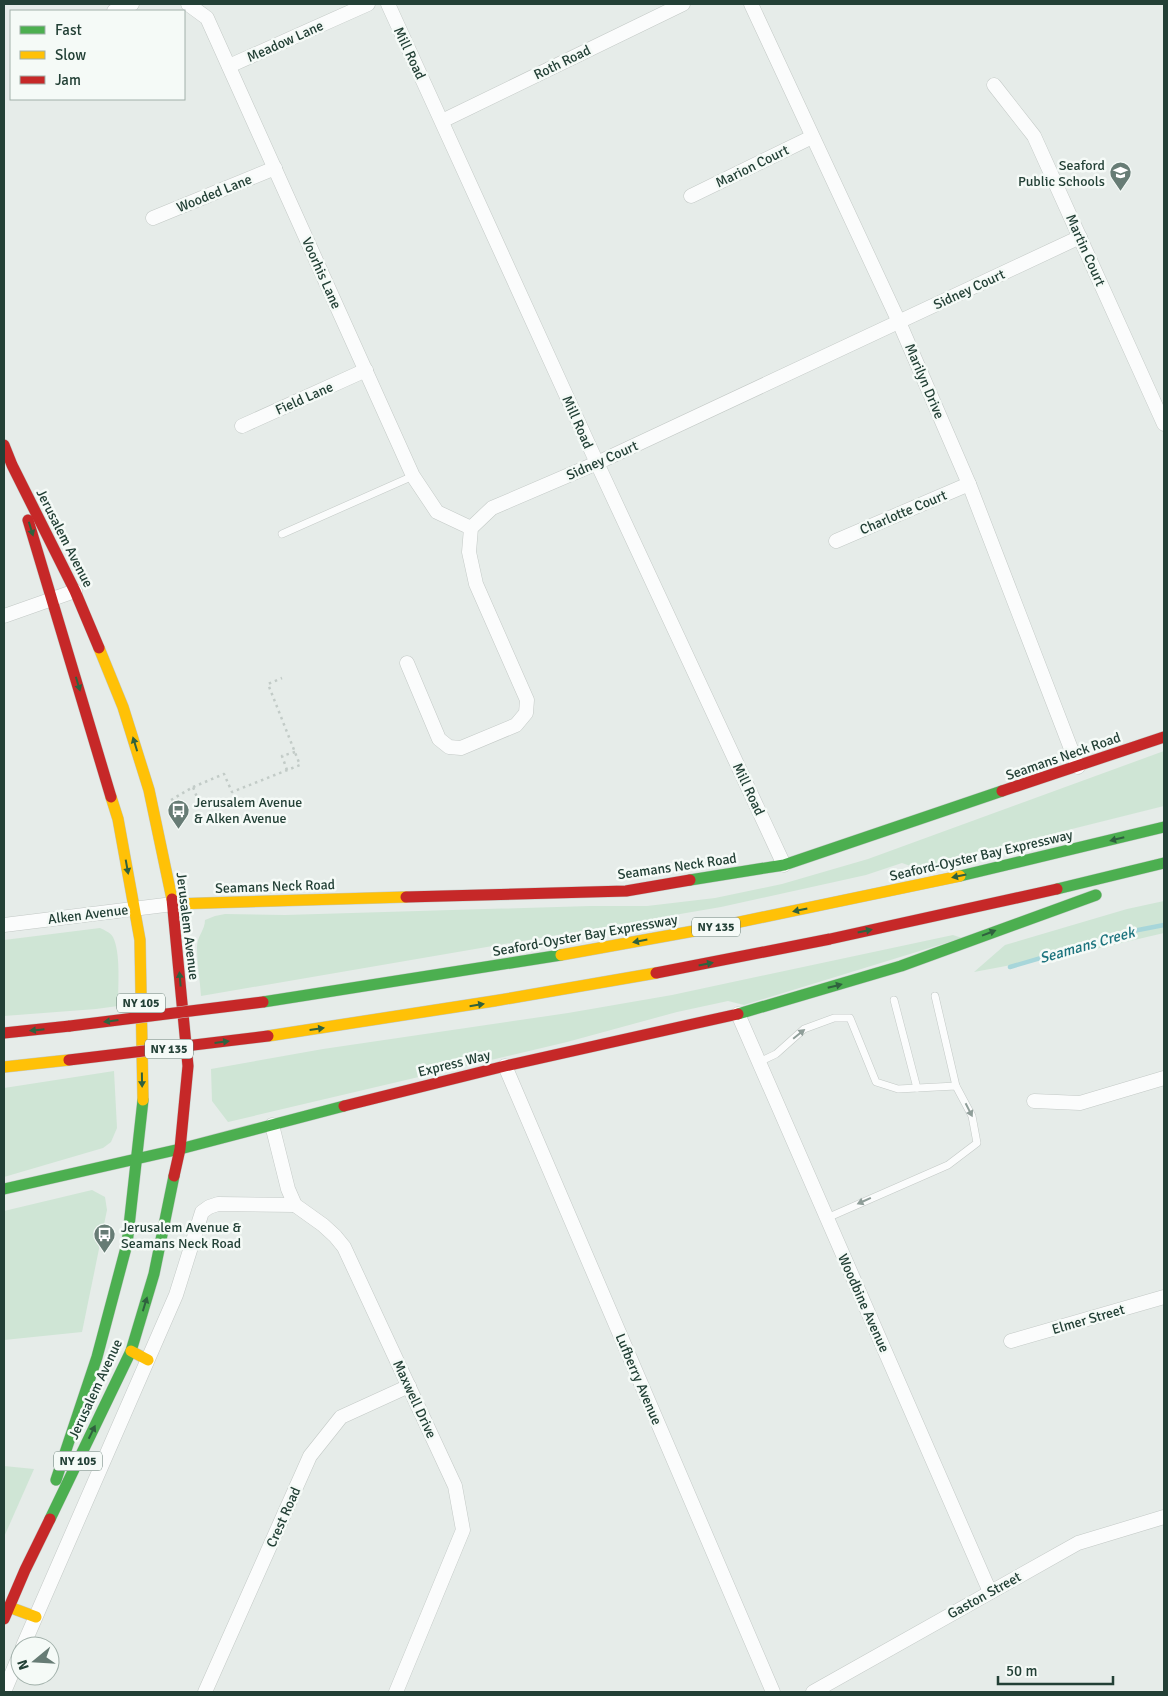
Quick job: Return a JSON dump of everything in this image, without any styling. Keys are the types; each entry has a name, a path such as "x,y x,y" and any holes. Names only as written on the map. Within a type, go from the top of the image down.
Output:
{"main road":[{"name":"Jerusalem Avenue","path":"4,445 12,466 118,819 140,940 143,1101 127,1244 97,1357 25,1570"},
{"name":"Jerusalem Avenue","path":"4,1619 25,1570 131,1351 154,1274 180,1149 188,1066 173,904 149,790 123,707 75,591 12,466"},
{"name":"Seamans Neck Road","path":"173,904 626,891 784,865 1164,737"},
{"name":"Seaford-Oyster Bay Expressway","path":"4,1033 264,1002 490,968 737,923 1009,865 1164,827"},
{"name":"NY 135","path":"4,1067 268,1036 496,1002 744,957 1017,899 1164,863"},
{"path":"1129,884 1164,872"},
{"name":"Express Way","path":"180,1149 505,1066 738,1014 925,958 1050,910 1103,892"},
{"path":"4,1189 180,1149"},
{"path":"131,1351 148,1360"},
{"path":"9,1607 36,1616"}],"street":[{"path":"117,10 132,4"},
{"name":"Voorhis Lane","path":"188,4 207,18 413,476 437,512 471,528"},
{"name":"Meadow Lane","path":"229,66 368,4"},
{"name":"Mill Road","path":"388,4 597,464 784,865"},
{"name":"Roth Road","path":"442,121 683,4"},
{"name":"Marilyn Drive","path":"750,4 899,322 969,484 1078,767"},
{"name":"Martin Court","path":"994,85 1034,136 1164,424"},
{"name":"Marion Court","path":"692,196 812,137"},
{"name":"Wooded Lane","path":"153,218 275,168"},
{"name":"Sidney Court","path":"471,528 492,508 597,464 1080,237"},
{"name":"Field Lane","path":"242,426 366,370"},
{"name":"Charlotte Court","path":"836,541 969,484"},
{"path":"407,663 439,739 449,747 461,748 516,725 526,714 527,700 476,584 469,552 471,528"},
{"path":"4,616 75,591"},
{"name":"Alken Avenue","path":"4,925 173,904"},
{"name":"Woodbine Avenue","path":"738,1014 990,1592"},
{"name":"Lufberry Avenue","path":"505,1066 773,1692"},
{"path":"1034,1100 1080,1103 1164,1078"},
{"path":"27,1636 176,1295 202,1212 208,1207 218,1204 295,1205 288,1189 272,1125"},
{"name":"Maxwell Drive","path":"295,1205 323,1225 344,1247 454,1486 463,1530 396,1692"},
{"name":"Elmer Street","path":"1011,1342 1164,1297"},
{"name":"Crest Road","path":"205,1692 310,1456 341,1417 409,1386"},
{"name":"Gaston Street","path":"813,1692 1078,1543 1164,1517"},
{"path":"4,1692 10,1678"}],"lane":[{"path":"282,534 413,476"},
{"path":"827,1218 948,1165 977,1143 972,1116 956,1086 936,996"},
{"path":"894,1000 917,1088"},
{"path":"759,1062 776,1054 804,1029 834,1018 850,1018 876,1082 898,1089 956,1086"}],"path":[{"path":"171,800 193,786 224,774 232,792 300,765 268,684 282,678"},
{"path":"287,770 282,756 295,752"},
{"path":"193,786 200,805"}],"green space":[{"path":"1164,751 1164,806 1024,841 922,870 902,863 866,875 721,907 201,996 197,943 205,920 215,916 225,914 285,915 647,906 715,898 782,884 868,859"},
{"path":"1164,901 1164,933 1087,951 974,972 1005,945 1127,909"},
{"path":"100,928 112,935 116,944 118,1006 4,1016 4,940"},
{"path":"953,935 962,938 744,1005 728,1001 677,1012 567,1042 228,1122 212,1101 211,1069 323,1049 568,1013 672,995"},
{"path":"114,1071 117,1128 111,1142 103,1148 4,1177 4,1088"},
{"path":"92,1190 105,1197 107,1210 82,1332 4,1340 4,1211"},
{"path":"4,1466 34,1469 4,1537"}],"waterway":[{"name":"Seamans Creek","path":"1010,967 1133,931 1164,925"}],"traffic: fast":[{"path":"690,880 784,865 1002,791"},
{"path":"960,876 1164,827"},
{"path":"1057,889 1164,863"},
{"path":"738,1014 901,966 1096,895"},
{"path":"263,1002 561,955"},
{"path":"56,1480 97,1357 127,1244 143,1100"},
{"path":"4,1189 180,1149 344,1106"},
{"path":"50,1519 131,1351 154,1274 174,1176"}],"traffic: slow":[{"path":"99,648 123,707 149,790 172,899"},
{"path":"111,797 118,819 140,940 143,1100"},
{"path":"561,955 716,927 960,876"},
{"path":"173,904 406,897"},
{"path":"268,1036 494,1001 656,973"},
{"path":"4,1067 69,1060"},
{"path":"131,1351 148,1360"},
{"path":"9,1607 36,1617"}],"traffic: jam":[{"path":"4,445 12,465 75,591 99,648"},
{"path":"28,520 111,797"},
{"path":"1002,791 1164,737"},
{"path":"406,897 626,891 690,880"},
{"path":"656,973 830,939 1057,889"},
{"path":"172,899 188,1066 180,1149 174,1176"},
{"path":"70,1026 263,1002"},
{"path":"344,1106 505,1066 738,1014"},
{"path":"4,1033 70,1026"},
{"path":"69,1060 268,1036"},
{"path":"4,1619 50,1519"}],"place":[{"name":"Seaford Public Schools","path":"1121,192"},
{"name":"Jerusalem Avenue & Alken Avenue","path":"178,829"},
{"name":"Jerusalem Avenue & Seamans Neck Road","path":"105,1254"}]}
